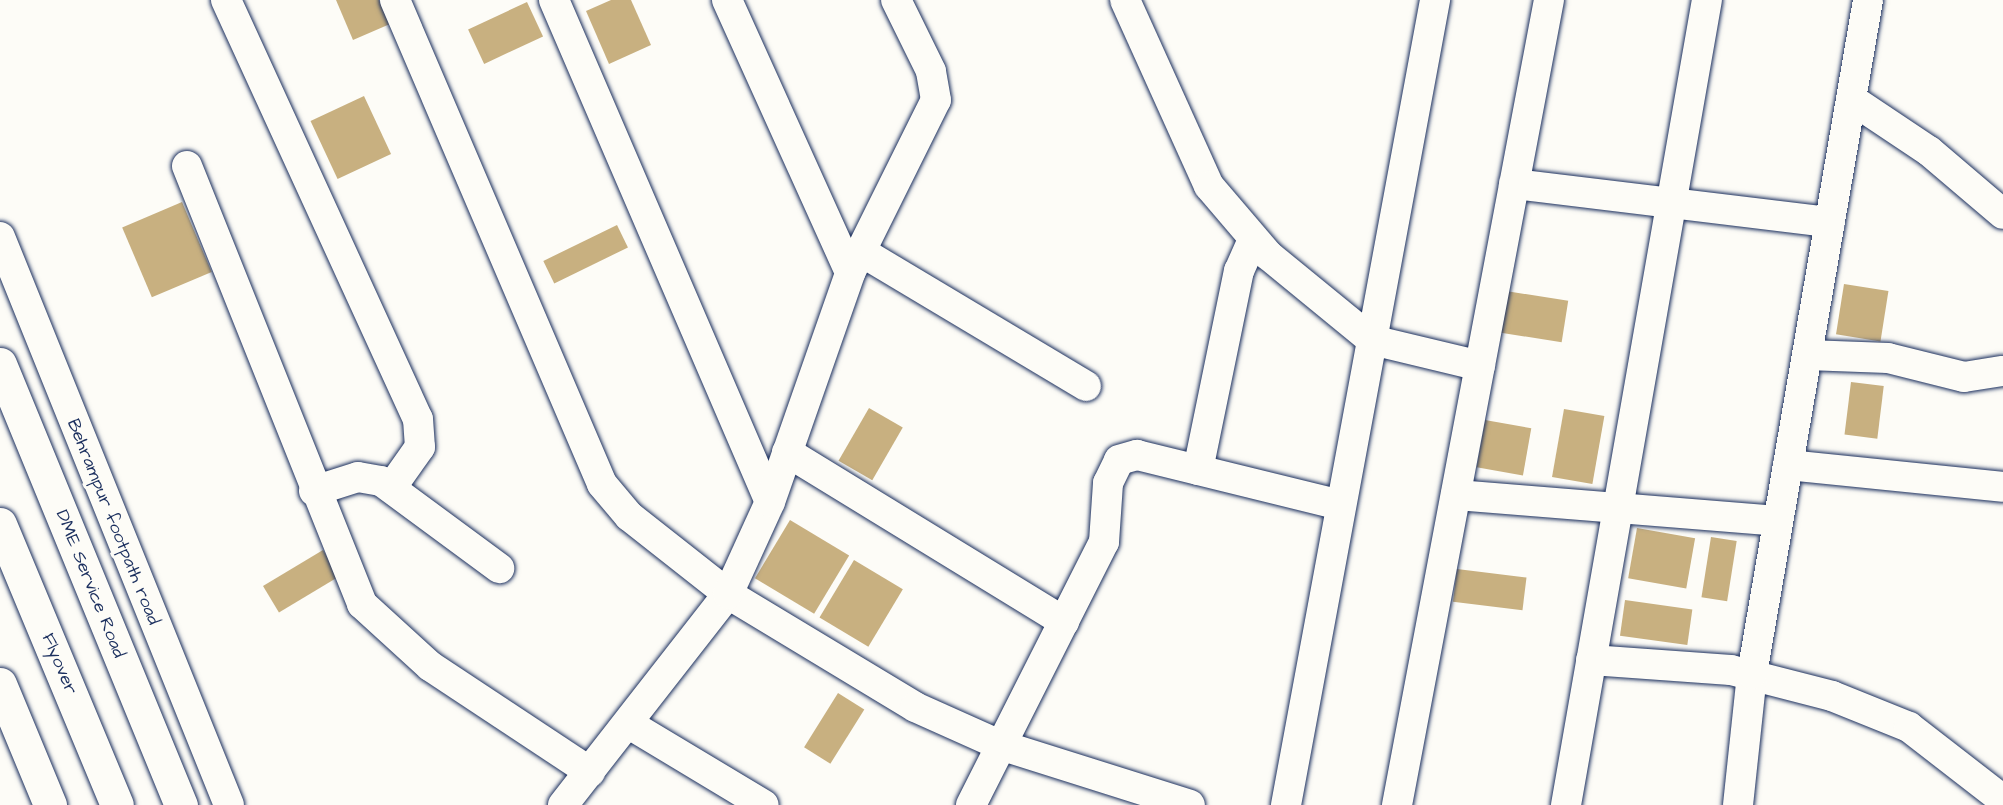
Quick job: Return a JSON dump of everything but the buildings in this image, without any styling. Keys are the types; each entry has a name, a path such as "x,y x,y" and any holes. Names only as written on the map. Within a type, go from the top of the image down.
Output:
{"main road":[{"name":"DME Service Road","path":"0,364 181,805"},
{"name":"Flyover","path":"0,524 117,805"},
{"path":"0,684 50,805"}],"street":[{"path":"226,0 418,419 420,447 391,488"},
{"path":"395,0 602,484 629,516 728,594 905,702 1000,745 1190,805"},
{"path":"554,0 770,502"},
{"path":"727,0 856,262 1086,386"},
{"path":"563,805 629,724 728,594 770,502 856,262 937,92 896,0"},
{"path":"1125,0 1209,186 1253,240 1372,340 1480,366"},
{"path":"1286,805 1435,0"},
{"path":"1397,805 1549,0"},
{"path":"1566,805 1707,0"},
{"path":"1738,805 1752,674 1868,0"},
{"path":"1851,99 1929,151 2003,214"},
{"path":"187,166 346,576 362,604 389,633 590,772"},
{"path":"1514,184 1830,222"},
{"name":"Behrampur footpath road","path":"0,237 229,805"},
{"path":"1198,470 1239,271 1253,240"},
{"path":"1807,354 1888,358 1965,377 2003,371"},
{"path":"787,452 1064,622"},
{"path":"971,805 1104,542 1108,483 1119,460 1137,455 1341,505"},
{"path":"1788,465 2003,487"},
{"path":"314,491 358,477 391,488 499,568"},
{"path":"1456,495 1778,521"},
{"path":"1591,660 1752,674 1896,719 2003,800"},
{"path":"629,724 764,805"}]}
